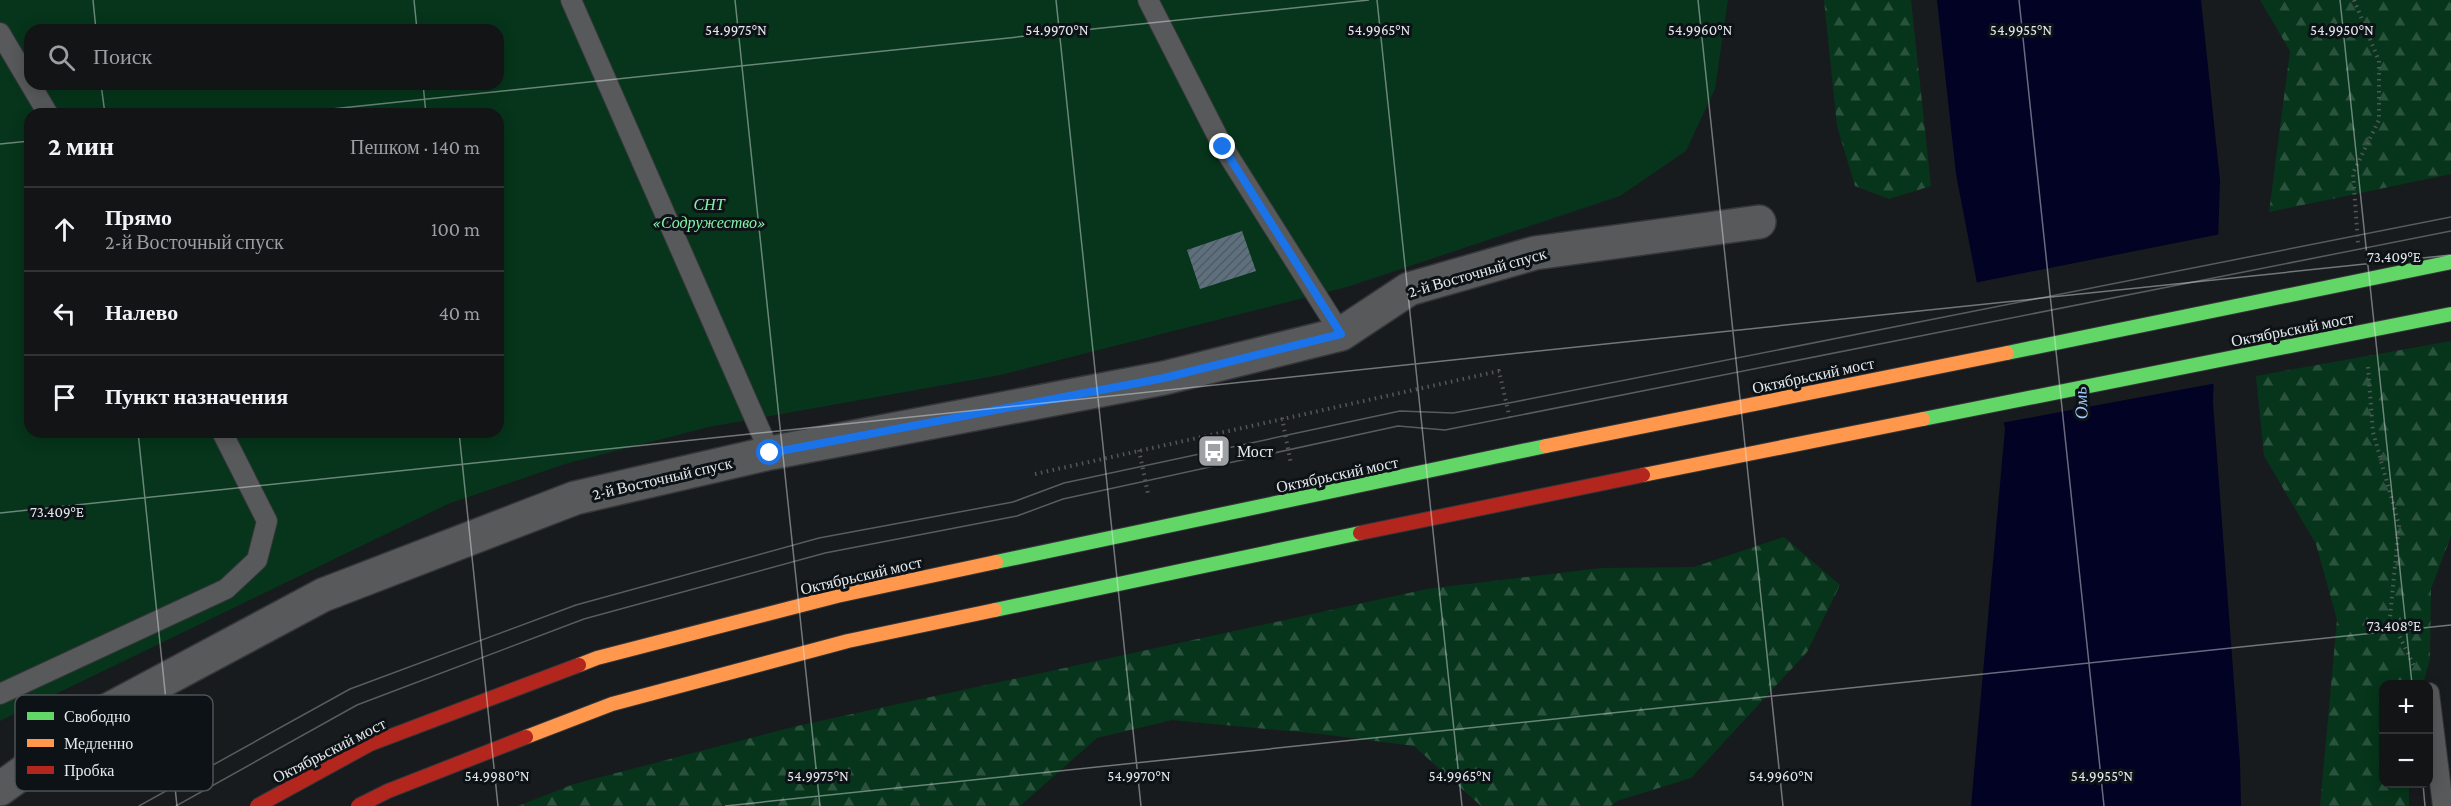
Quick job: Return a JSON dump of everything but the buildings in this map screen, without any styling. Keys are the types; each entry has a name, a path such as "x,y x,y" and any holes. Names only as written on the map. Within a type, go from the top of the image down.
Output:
{"main road":[{"name":"Октябрьский мост","path":"257,806 370,744 597,658 837,596 1501,456 2451,262"},
{"name":"Октябрьский мост","path":"358,806 388,790 612,704 848,641 1533,497 2451,314"}],"street":[{"name":"2-й Восточный спуск","path":"136,695 323,595 575,498 770,453 1164,378 1341,334 1409,289 1535,253 1759,222"},
{"name":"2-й Восточный спуск","path":"0,789 15,778"}],"lane":[{"path":"571,0 770,453"},
{"path":"1148,0 1223,147 1341,334"},
{"path":"0,33 24,74"},
{"path":"34,90 44,108"},
{"path":"0,694 226,589 257,560 267,521 225,438"},
{"path":"2433,731 2443,806"}],"path":[{"path":"1035,474 1499,371"},
{"path":"1139,450 1148,495"}],"green space":[{"name":"СНТ «Содружество»","path":"0,0 1728,0 1715,89 1686,151 1620,196 1347,287 1000,375 709,427 565,464 448,504 54,695 15,695 15,714 0,721"},
{"path":"1824,0 1911,0 1931,186 1889,199 1855,186 1837,126"},
{"path":"2260,0 2451,0 2451,174 2269,212 2290,51"},
{"path":"2451,341 2451,536 2431,589 2430,659 2424,680 2379,680 2379,788 2409,788 2409,806 2320,806 2337,620 2316,544 2264,456 2256,376"},
{"path":"1784,537 1840,585 1807,652 1691,778 1617,801 1611,806 1481,806 1414,746 1321,734 1172,720 1097,738 1020,806 518,806 574,784 797,726 1427,589 1602,568 1694,567"}],"water":[{"name":"Омь","path":"1937,0 2201,0 2220,180 2213,403 2240,762 2241,806 1971,806 2005,429 1956,174"}],"pier":[{"path":"2221,234 2217,383 2001,423 1974,283"}],"tram line":[{"path":"213,765 350,689 576,605 819,538 1013,502 1064,483 1400,411 1453,413 1514,402 2451,217"},
{"path":"213,785 357,705 584,619 825,553 1017,516 1063,499 1398,426 1445,430 2451,231"},
{"path":"139,806 166,791"},
{"path":"176,806 203,791"}],"traffic: fast":[{"path":"2007,353 2451,262"},
{"path":"1923,419 2451,314"},
{"path":"996,562 1546,446"},
{"path":"995,610 1360,533"}],"traffic: slow":[{"path":"1546,446 2007,353"},
{"path":"1643,475 1923,419"},
{"path":"579,665 597,658 837,596 996,562"},
{"path":"526,737 612,704 848,641 995,610"}],"traffic: jam":[{"path":"1360,533 1643,475"},
{"path":"257,806 370,744 579,665"},
{"path":"358,806 388,791 526,737"}],"place":[{"name":"Мост","path":"1214,451"}],"route":[{"path":"770,453 1012,405 1164,378 1341,334 1223,147"}]}
